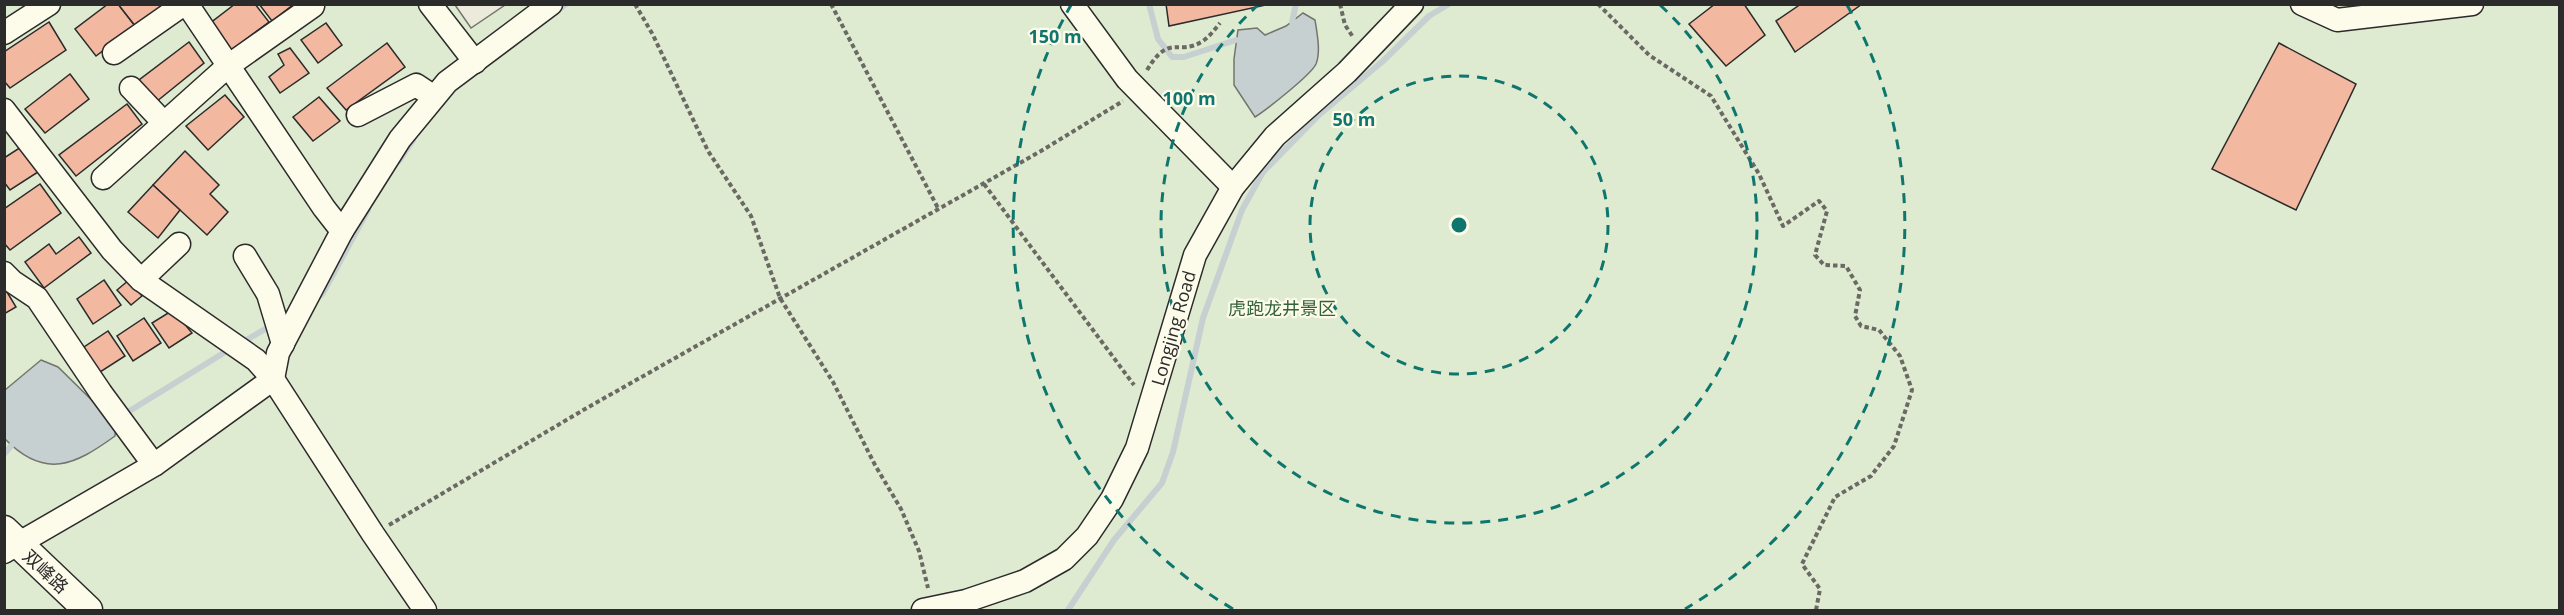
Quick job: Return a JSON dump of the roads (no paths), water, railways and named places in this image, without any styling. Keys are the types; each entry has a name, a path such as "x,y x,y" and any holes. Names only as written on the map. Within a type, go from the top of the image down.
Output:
{"main road":[{"name":"双峰路","path":"9,542 88,610"}],"street":[{"path":"4,33 49,4"},
{"path":"114,53 185,4 342,231"},
{"path":"430,4 475,62"},
{"path":"9,542 154,465 273,379 278,353 342,231 400,139 447,82 551,4"},
{"path":"1072,4 1127,79 1233,187"},
{"name":"Longjing Road","path":"928,609 966,601 1024,581 1064,559 1087,536 1112,499 1137,448 1195,255 1233,187 1275,136 1364,54 1412,4"},
{"path":"2302,4 2337,20 2472,4"},
{"path":"103,178 228,66 313,6"},
{"path":"358,115 416,85 434,97"},
{"path":"131,88 164,123"},
{"path":"4,110 11,134 141,280 256,360 273,379 425,610"},
{"path":"141,280 179,244"},
{"path":"245,256 268,294 283,344"},
{"path":"4,273 37,298 101,393 154,465"}],"waterway":[{"path":"556,12 566,4"},
{"path":"1149,4 1158,39 1172,57 1184,57 1236,40"},
{"path":"1292,22 1296,4"},
{"path":"1068,610 1114,540 1162,483 1173,452 1203,318 1242,210 1263,172 1319,115 1383,61 1429,16 1449,4"},
{"path":"399,161 413,140"},
{"path":"316,300 323,293 368,210"},
{"path":"241,343 274,324"},
{"path":"123,415 230,349"},
{"path":"4,454 11,446"}],"park label":[{"name":"虎跑龙井景区","path":"1282,308"}]}
